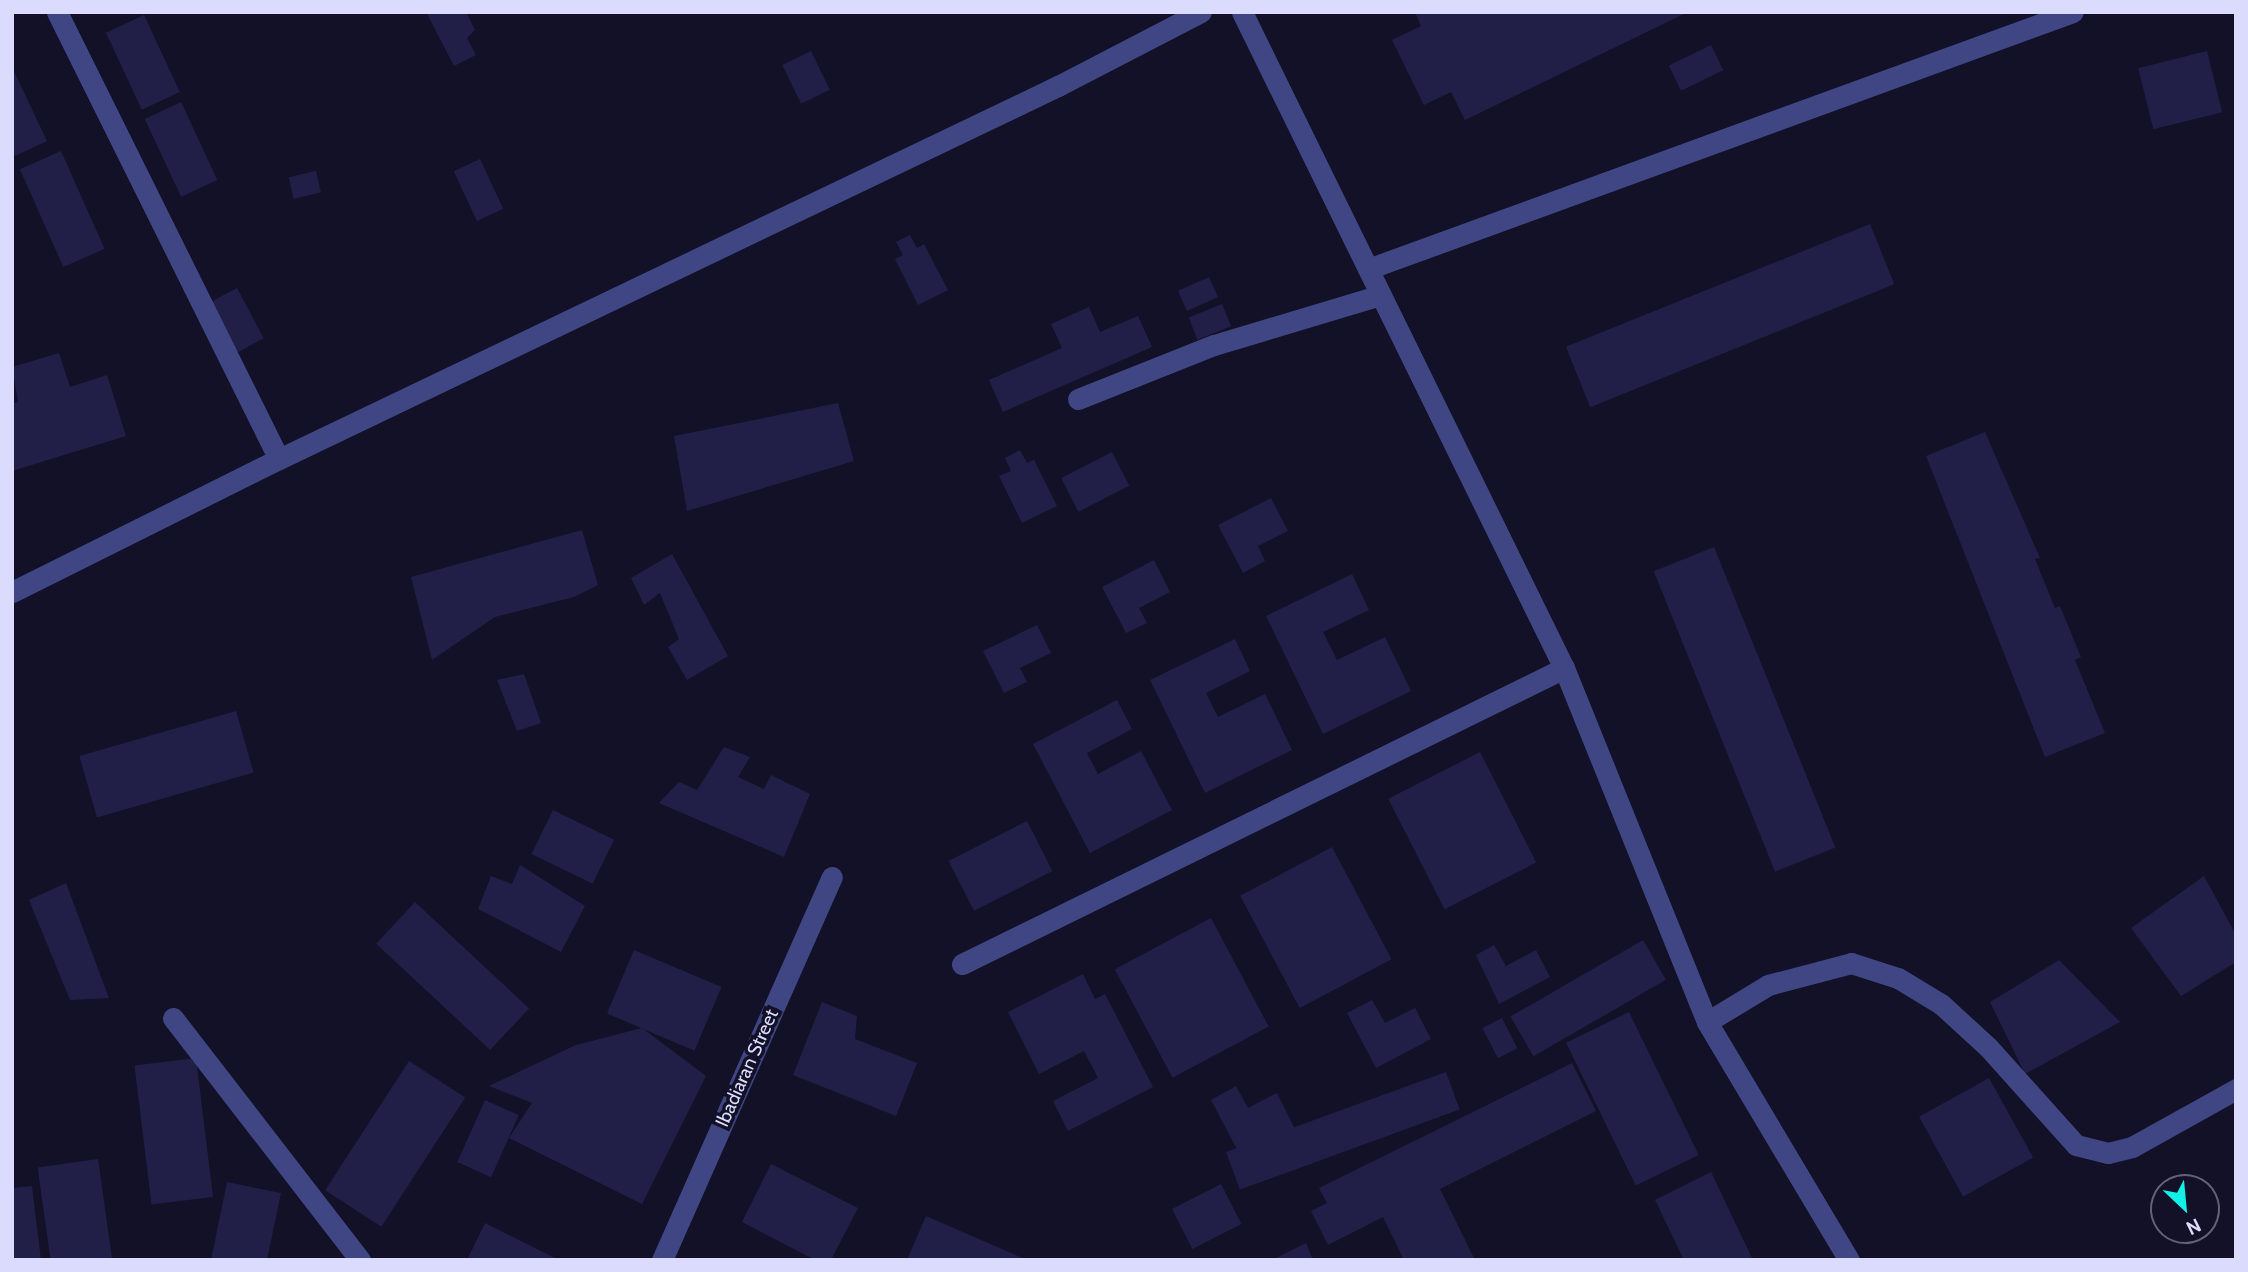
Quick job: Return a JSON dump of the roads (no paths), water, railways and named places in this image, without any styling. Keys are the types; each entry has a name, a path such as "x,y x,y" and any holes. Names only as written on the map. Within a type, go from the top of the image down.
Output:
{"street":[{"path":"57,12 279,459"},
{"path":"12,592 279,459 1058,86 1201,12"},
{"path":"1242,12 1564,668 1707,1022 1849,1260"},
{"path":"1368,269 2073,12"},
{"path":"1078,399 1214,345 1381,295"},
{"path":"962,964 1564,668"},
{"name":"Ibadiaran Street","path":"662,1260 832,877"},
{"path":"1707,1022 1768,985 1851,963 1898,978 1941,1004 1988,1047 2076,1145 2108,1153 2132,1147 2236,1089"},
{"path":"173,1018 360,1260"}]}
